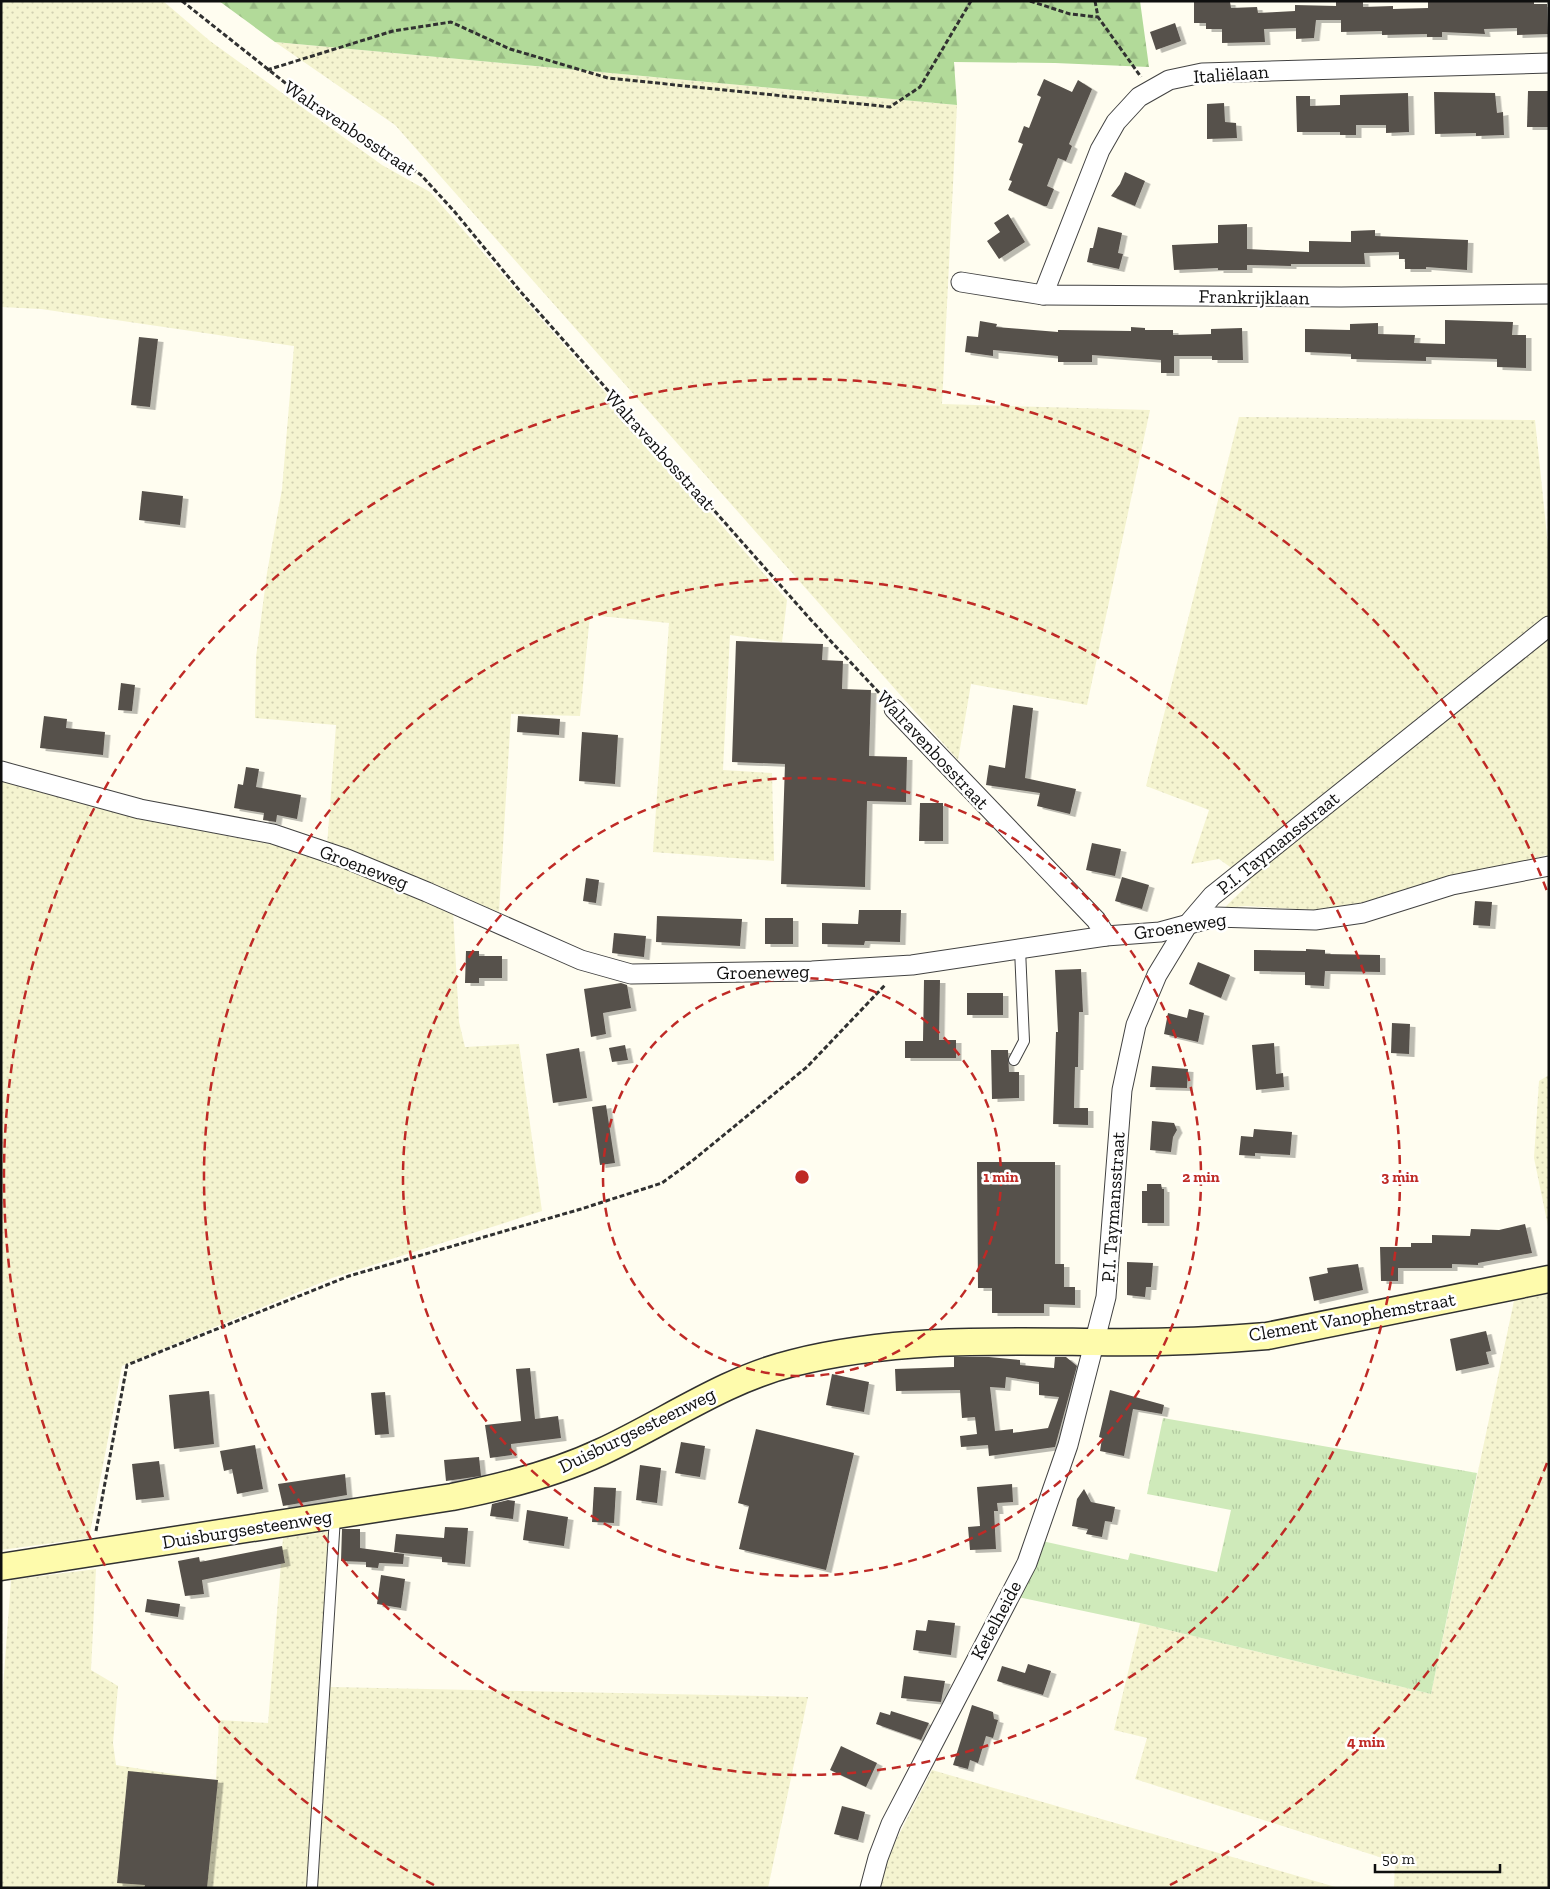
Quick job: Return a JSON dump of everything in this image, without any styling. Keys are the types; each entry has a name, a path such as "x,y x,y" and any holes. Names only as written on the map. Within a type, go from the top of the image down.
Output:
{"street":[{"name":"Italiëlaan","path":"1043,295 1100,150 1116,122 1139,98 1169,80 1202,73 1549,63"},
{"name":"Frankrijklaan","path":"961,282 1043,295 1341,298 1549,294"},
{"name":"P.I. Taymansstraat","path":"1094,1342 1106,1297 1122,1090 1136,1025 1157,975 1188,924 1212,896 1549,626"},
{"name":"Walravenbosstraat","path":"894,708 1096,920 1106,936"},
{"name":"Groeneweg","path":"1,771 140,809 273,834 355,863 582,960 631,974 812,971 903,966 1106,936 1160,932 1215,917 1315,920 1363,913 1452,885 1549,866"},
{"name":"Clement Vanophemstraat","path":"1094,1342 1221,1340 1267,1336 1549,1279"},
{"name":"Duisburgsesteenweg","path":"1,1567 452,1497 532,1479 600,1453 704,1396 791,1363 855,1350 931,1342 1094,1342"},
{"name":"Ketelheide","path":"870,1888 878,1858 891,1824 1027,1563 1068,1445 1094,1342"}],"lane":[{"path":"1014,1060 1024,1042 1020,949"},
{"path":"312,1888 335,1516"}],"path":[{"name":"Walravenbosstraat","path":"182,1 332,120 394,156 420,175 454,211 520,291 805,612 894,708"},
{"path":"267,70 393,31 451,22 510,49 608,78 890,107 920,87 971,1"},
{"path":"1030,1 1070,14 1098,18"},
{"path":"1095,1 1098,18 1151,91"},
{"path":"91,1554 127,1365 349,1276 662,1183 692,1161 807,1066 903,966"}],"green space":[{"path":"1,1 163,1 210,41 382,165 430,192 787,600 782,642 730,635 723,770 772,773 774,861 653,852 669,623 590,615 580,716 511,714 499,912 327,846 336,725 255,718 256,657 267,573 282,489 294,346 41,309 1,307"},
{"path":"219,1 1140,1 1149,67 1055,63 954,62 957,105 275,42"},
{"path":"275,42 957,105 942,404 1150,410 1087,705 971,684 958,760 395,125"},
{"path":"1239,417 1535,420 1549,555 1549,860 1546,855 1365,906 1314,910 1246,906 1224,908 1251,882 1219,859 1191,864 1209,810 1146,786"},
{"path":"1,781 144,820 302,850 453,910 459,1022 465,1047 519,1044 542,1211 332,1278 122,1366 89,1538 1,1550"},
{"path":"1549,1075 1549,1231 1534,1158 1539,1081"},
{"path":"1549,1293 1549,1888 1394,1888 1395,1862 1135,1779 1147,1738 1114,1730 1140,1623 1431,1694 1514,1301"},
{"path":"1163,1418 1477,1473 1431,1694 1140,1623 1018,1597 1042,1541 1128,1560 1130,1553 1217,1572 1231,1510 1147,1494"},
{"path":"333,1531 331,1687 808,1697 768,1888 1,1888 1,1715 11,1580 96,1569 91,1670 118,1686 113,1743 116,1765 216,1781 219,1720 268,1723 283,1538"},
{"path":"932,1770 1339,1888 881,1888 885,1862"}],"building":[{"path":"1336,1 1363,1 1363,7 1393,6 1393,9 1428,8 1428,1 1534,1 1534,4 1547,4 1548,34 1517,35 1517,28 1484,29 1485,34 1442,32 1442,37 1427,37 1427,34 1382,35 1382,31 1341,32 1341,20 1316,20 1314,38 1296,39 1296,28 1264,29 1265,42 1222,43 1222,29 1206,29 1206,23 1194,23 1194,2 1230,2 1231,8 1257,7 1258,13 1295,11 1295,5 1336,6"},
{"path":"1175,23 1181,41 1156,50 1150,32"},
{"path":"1044,79 1072,92 1078,80 1092,89 1069,144 1072,146 1066,161 1058,158 1047,186 1054,189 1047,206 1008,190 1012,181 1009,180 1023,144 1018,142 1024,126 1029,128 1041,97 1037,95"},
{"path":"1528,91 1549,91 1548,127 1527,127"},
{"path":"1434,92 1495,93 1497,113 1503,112 1504,135 1476,136 1476,133 1435,134"},
{"path":"1408,93 1409,132 1386,133 1386,125 1356,125 1356,135 1340,135 1340,132 1297,132 1296,96 1310,96 1310,106 1340,105 1340,95"},
{"path":"1224,103 1225,122 1236,123 1237,138 1207,139 1207,104"},
{"path":"1125,172 1145,181 1135,206 1111,196 1120,184"},
{"path":"1008,214 1025,242 999,259 987,241 1000,232 994,223"},
{"path":"1247,224 1247,249 1309,252 1309,241 1351,242 1351,231 1375,230 1375,236 1468,240 1467,270 1426,267 1426,269 1405,269 1405,259 1399,259 1399,252 1364,253 1365,264 1247,265 1247,270 1218,270 1218,268 1174,270 1172,245 1218,243 1218,225"},
{"path":"1098,227 1122,233 1118,253 1123,254 1119,269 1087,262 1090,248 1093,248"},
{"path":"1445,320 1513,322 1512,335 1526,335 1526,368 1497,367 1497,359 1426,357 1426,361 1351,359 1351,354 1305,352 1305,329 1350,330 1350,324 1378,323 1378,334 1415,335 1414,343 1445,344"},
{"path":"980,321 997,324 996,327 1058,332 1058,330 1131,331 1131,327 1145,328 1145,330 1173,330 1173,335 1211,334 1211,329 1242,328 1243,360 1212,360 1212,356 1174,356 1174,373 1161,373 1161,360 1092,355 1092,362 1058,362 1058,356 993,350 993,356 965,352 967,336 978,337"},
{"path":"139,337 158,339 150,407 131,405"},
{"path":"142,491 183,496 180,525 139,520"},
{"path":"736,641 823,644 822,660 843,661 842,689 871,690 869,756 907,757 906,802 867,801 865,887 781,884 785,764 732,762"},
{"path":"121,683 135,685 132,711 118,710"},
{"path":"1013,705 1033,708 1025,778 1076,789 1070,814 1037,806 1040,793 986,785 989,765 1005,768"},
{"path":"44,716 67,719 66,728 105,732 103,755 40,748"},
{"path":"518,716 560,719 559,735 517,732"},
{"path":"582,732 618,735 615,784 579,781"},
{"path":"246,767 259,769 256,787 301,795 297,819 277,815 276,822 263,820 264,813 234,808 238,784 243,785"},
{"path":"920,803 943,803 943,841 919,841"},
{"path":"1092,843 1121,849 1115,876 1086,870"},
{"path":"1122,877 1149,885 1142,909 1115,901"},
{"path":"586,878 599,880 596,903 583,901"},
{"path":"1475,901 1492,902 1490,926 1473,925"},
{"path":"859,910 901,910 900,942 865,941 864,945 822,944 822,923 858,924"},
{"path":"657,916 742,919 740,946 656,942"},
{"path":"765,918 793,918 793,944 765,944"},
{"path":"614,933 646,936 644,957 612,953"},
{"path":"1306,949 1325,950 1325,954 1380,955 1380,972 1325,971 1324,986 1305,985 1305,972 1254,971 1254,950 1306,951"},
{"path":"466,951 479,951 479,956 502,956 502,978 479,978 479,983 465,983"},
{"path":"1198,962 1230,975 1221,998 1189,984"},
{"path":"1081,969 1083,1012 1079,1012 1078,1067 1075,1067 1074,1108 1088,1108 1088,1125 1053,1124 1056,1032 1058,1032 1055,970"},
{"path":"924,980 940,980 939,1040 956,1040 956,1058 905,1058 905,1041 923,1041"},
{"path":"621,983 627,985 631,1008 603,1013 606,1034 591,1037 584,989"},
{"path":"967,993 1003,993 1003,1015 967,1015"},
{"path":"1189,1009 1204,1013 1198,1042 1164,1034 1168,1013 1187,1018"},
{"path":"1392,1023 1410,1024 1409,1054 1391,1053"},
{"path":"1274,1043 1276,1074 1283,1073 1284,1087 1256,1090 1252,1045"},
{"path":"625,1045 628,1060 612,1062 609,1048"},
{"path":"579,1048 587,1098 553,1103 546,1054"},
{"path":"991,1050 1008,1050 1009,1072 1019,1072 1019,1098 992,1099"},
{"path":"1152,1066 1188,1069 1187,1088 1150,1087"},
{"path":"606,1105 615,1163 600,1165 592,1107"},
{"path":"1152,1121 1174,1123 1177,1130 1173,1137 1171,1152 1150,1150"},
{"path":"1254,1129 1292,1132 1290,1155 1255,1153 1255,1156 1239,1155 1241,1136 1253,1137"},
{"path":"977,1162 1055,1162 1055,1264 1064,1264 1064,1287 1075,1287 1075,1305 1044,1304 1044,1313 992,1313 992,1288 978,1288"},
{"path":"1147,1184 1161,1184 1162,1189 1164,1189 1164,1223 1142,1223 1142,1191 1147,1191"},
{"path":"1525,1224 1532,1253 1478,1263 1478,1265 1452,1264 1452,1268 1398,1268 1398,1281 1381,1281 1380,1247 1411,1247 1411,1243 1432,1243 1432,1235 1470,1236 1471,1229 1499,1230"},
{"path":"1127,1262 1153,1263 1151,1287 1146,1287 1145,1297 1127,1295"},
{"path":"1358,1264 1363,1290 1314,1301 1309,1277 1328,1273 1327,1268"},
{"path":"1486,1331 1491,1351 1486,1352 1489,1364 1456,1371 1450,1339"},
{"path":"954,1357 989,1357 1020,1360 1020,1365 1054,1368 1055,1357 1066,1357 1077,1366 1055,1447 989,1456 988,1445 961,1447 960,1436 977,1434 975,1417 962,1418 960,1390 896,1391 895,1369 954,1367","holes":["1006,1377 1039,1382 1039,1395 1059,1397 1048,1428 1013,1433 1013,1429 995,1431 990,1387 1005,1388"]},
{"path":"530,1368 535,1419 558,1416 561,1438 511,1444 512,1455 490,1458 485,1425 521,1421 516,1369"},
{"path":"832,1374 869,1382 864,1412 826,1405"},
{"path":"1110,1390 1164,1405 1162,1414 1133,1409 1124,1456 1100,1451 1102,1438 1099,1437"},
{"path":"209,1391 214,1444 174,1449 169,1395"},
{"path":"385,1392 389,1434 375,1435 371,1393"},
{"path":"756,1429 854,1453 826,1570 739,1549 749,1506 738,1503"},
{"path":"681,1442 705,1446 700,1477 675,1473"},
{"path":"255,1445 263,1489 237,1494 232,1469 224,1471 220,1451"},
{"path":"479,1457 481,1476 446,1481 444,1460"},
{"path":"159,1461 164,1497 136,1500 132,1464"},
{"path":"640,1465 661,1468 657,1503 636,1500"},
{"path":"345,1474 347,1495 283,1506 278,1484"},
{"path":"1012,1484 1013,1502 997,1503 998,1511 994,1511 996,1549 970,1550 968,1527 980,1526 977,1487"},
{"path":"594,1487 616,1488 614,1523 592,1522"},
{"path":"1084,1489 1091,1502 1115,1507 1112,1522 1105,1521 1102,1537 1086,1534 1088,1529 1072,1526 1077,1499"},
{"path":"508,1500 515,1501 513,1519 490,1516 492,1504"},
{"path":"527,1510 568,1517 564,1546 523,1540"},
{"path":"445,1527 468,1528 465,1564 442,1562 442,1557 394,1552 396,1534 444,1538"},
{"path":"342,1529 360,1529 360,1548 404,1554 403,1564 379,1563 378,1568 366,1567 366,1562 341,1561"},
{"path":"282,1546 285,1563 202,1580 204,1594 185,1596 178,1561 199,1557 200,1562"},
{"path":"381,1575 405,1579 401,1608 377,1604"},
{"path":"147,1599 180,1604 178,1617 145,1612"},
{"path":"928,1620 955,1623 951,1655 913,1650 916,1630 926,1631"},
{"path":"1028,1664 1051,1671 1043,1695 997,1681 1002,1666 1025,1673"},
{"path":"904,1676 945,1681 941,1702 901,1698"},
{"path":"972,1705 993,1712 994,1719 998,1720 993,1738 986,1736 978,1763 970,1760 968,1769 953,1765"},
{"path":"891,1711 929,1723 921,1740 876,1724 880,1712 890,1715"},
{"path":"841,1746 877,1763 866,1787 830,1770"},
{"path":"128,1771 218,1780 207,1888 144,1888 145,1885 117,1883"},
{"path":"842,1806 865,1812 858,1840 834,1834"}]}
